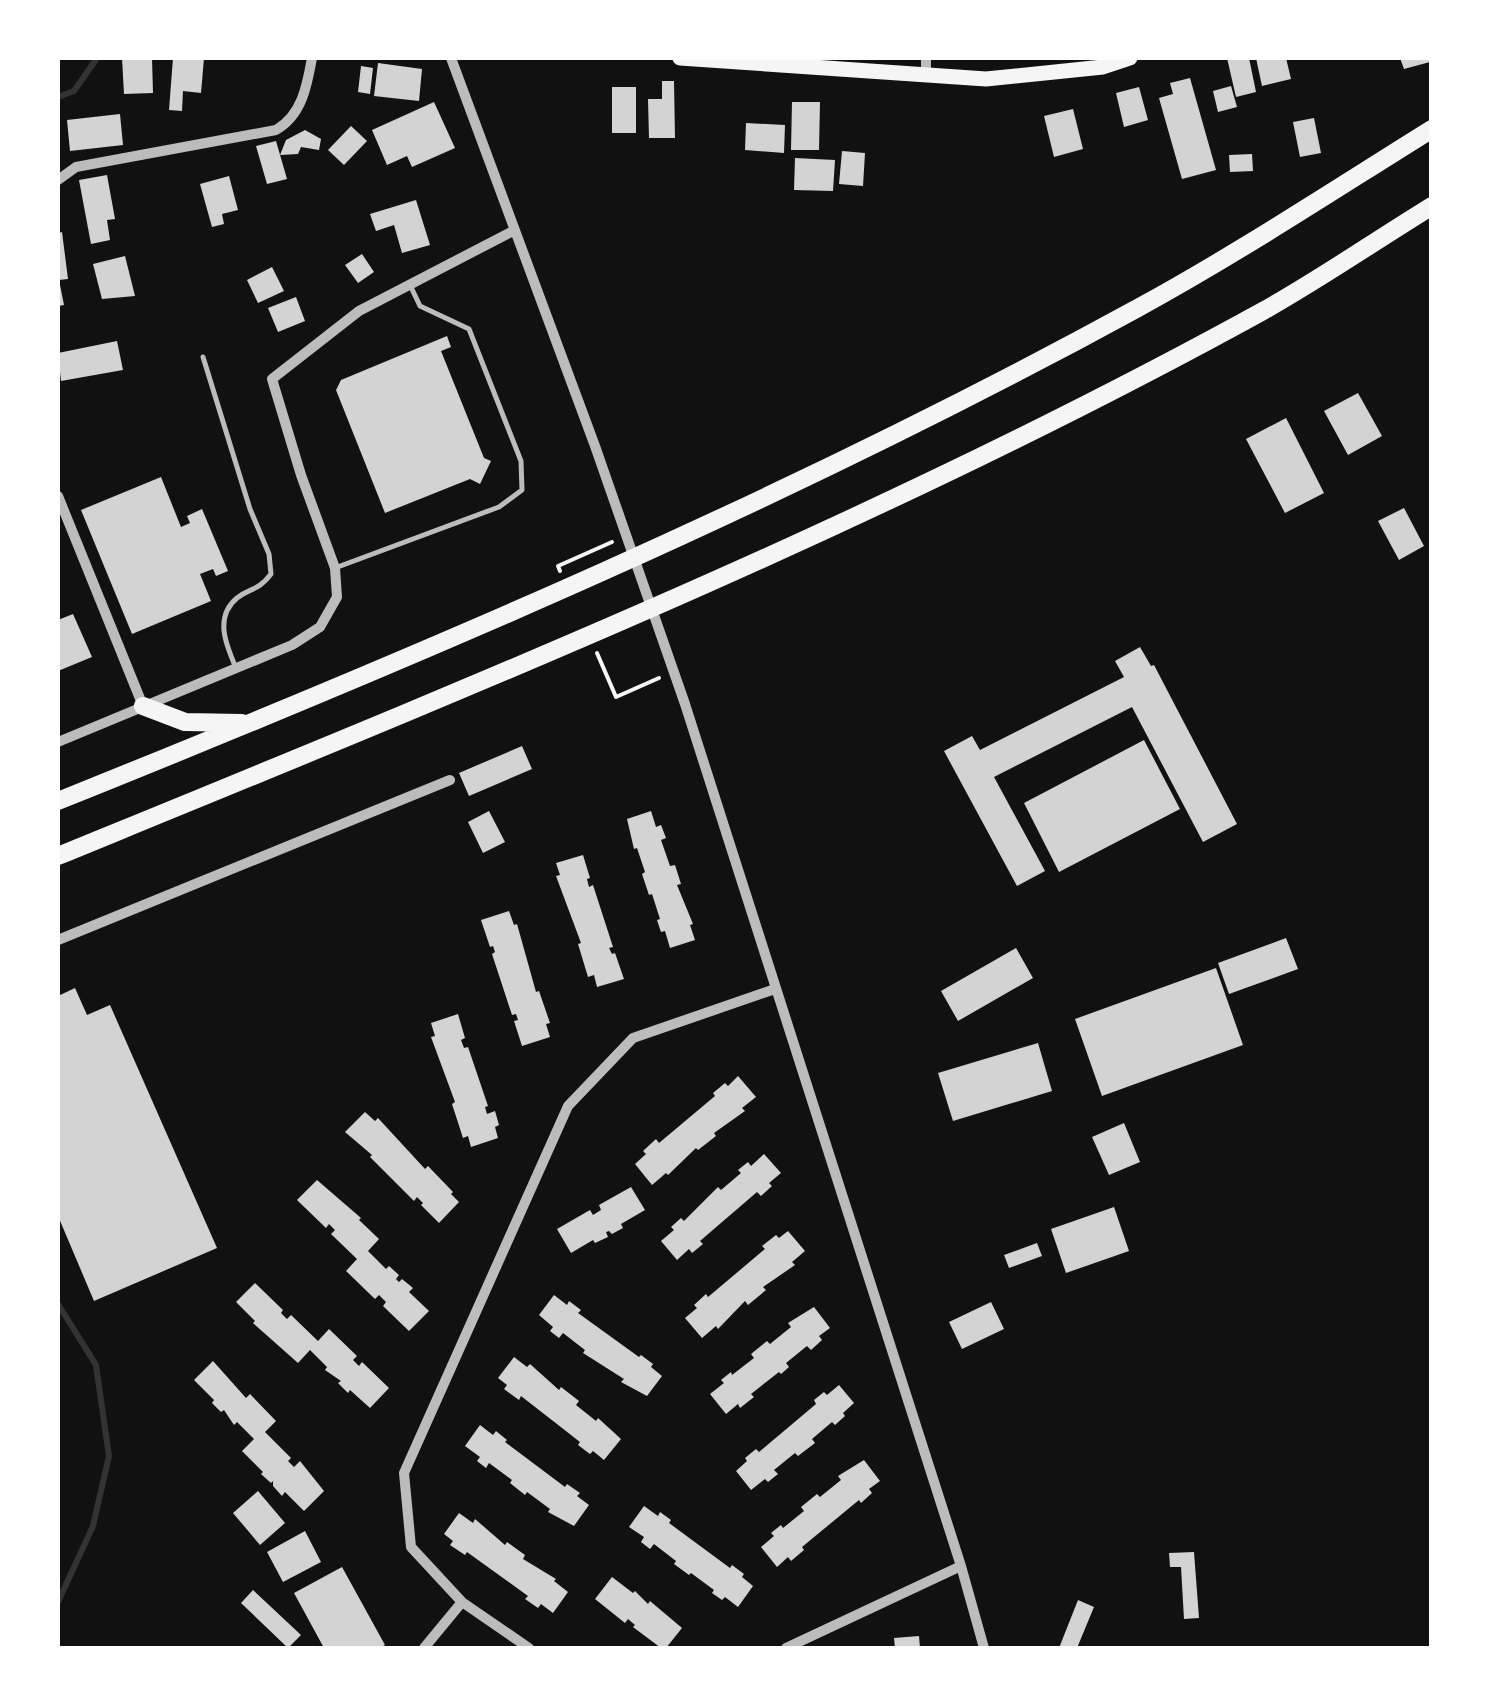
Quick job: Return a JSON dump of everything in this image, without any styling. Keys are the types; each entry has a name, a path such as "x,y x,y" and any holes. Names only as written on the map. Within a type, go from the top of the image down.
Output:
{"highway":[{"path":"58,802 633,559 955,405 1138,308 1269,232 1432,128"},
{"path":"58,856 650,612 953,470 1266,309 1432,206"},
{"path":"143,706 185,722 252,723"}],"main road":[{"path":"680,58 791,62 986,79 1103,67 1130,58"}],"street":[{"path":"58,180 76,168 276,130 291,121 306,86 312,58"},
{"path":"451,58 685,704 984,1648"},
{"path":"926,58 926,75"},
{"path":"58,742 292,644 320,627 336,596 335,568 300,476 272,378 360,310 513,231"},
{"path":"58,496 143,706"},
{"path":"58,940 450,780"},
{"path":"529,1648 462,1602 411,1546 404,1473 568,1106 634,1038 775,989"},
{"path":"786,1648 961,1566"},
{"path":"424,1648 462,1602"}],"lane":[{"path":"335,568 499,507 522,490 522,460 469,330 420,306 409,282"},
{"path":"203,357 250,509 269,554 271,574 260,588 238,597 224,615 224,642 236,668"}],"path":[{"path":"558,566 625,536"},
{"path":"616,697 644,684"}],"building":[{"path":"122,58 152,58 153,93 124,94"},
{"path":"173,58 204,58 201,93 183,91 182,111 169,110"},
{"path":"1227,58 1249,58 1256,92 1236,97"},
{"path":"1256,58 1286,58 1291,79 1262,86"},
{"path":"1400,58 1429,58 1430,62 1404,69"},
{"path":"378,63 422,69 419,101 374,96"},
{"path":"361,66 373,68 370,94 358,92"},
{"path":"1190,78 1216,170 1182,179 1159,98 1173,94 1170,83"},
{"path":"662,81 674,81 675,138 649,138 648,99 662,99"},
{"path":"1231,86 1237,107 1218,112 1213,91"},
{"path":"612,87 636,87 636,133 612,133"},
{"path":"1139,87 1148,120 1124,127 1116,93"},
{"path":"434,102 455,148 412,167 407,156 387,165 372,130"},
{"path":"792,102 820,102 819,150 791,150"},
{"path":"1073,109 1083,149 1054,157 1044,116"},
{"path":"120,114 123,145 70,151 67,120"},
{"path":"1314,118 1321,153 1300,157 1293,122"},
{"path":"746,123 785,125 784,153 745,150"},
{"path":"351,126 367,141 344,165 328,150"},
{"path":"305,130 321,139 319,150 301,147 298,154 280,155 286,140"},
{"path":"276,141 287,179 267,184 256,146"},
{"path":"842,151 865,153 863,186 839,184"},
{"path":"1252,154 1253,171 1230,172 1229,155"},
{"path":"795,158 835,160 833,191 794,190"},
{"path":"107,175 115,219 107,220 110,240 91,244 79,180"},
{"path":"229,176 238,210 222,214 224,224 212,227 200,184"},
{"path":"416,200 430,245 402,253 394,225 376,231 370,214"},
{"path":"62,232 68,279 59,280 64,305 58,306 58,233"},
{"path":"362,254 374,272 358,283 345,265"},
{"path":"125,256 135,296 102,299 93,264"},
{"path":"272,267 284,291 258,303 247,280"},
{"path":"296,297 305,321 278,332 268,308"},
{"path":"447,336 451,347 441,351 484,458 491,461 480,484 470,479 385,513 336,390 341,380"},
{"path":"117,341 123,370 61,381 58,353"},
{"path":"1358,393 1382,436 1348,455 1324,411"},
{"path":"1286,418 1324,493 1285,513 1246,439"},
{"path":"161,477 181,527 190,523 187,516 202,509 228,571 216,576 213,569 200,574 211,601 132,634 81,510"},
{"path":"1404,508 1424,546 1399,560 1378,521"},
{"path":"73,614 92,657 58,671 58,620"},
{"path":"1140,647 1154,665 1237,824 1203,842 1132,707 994,777 1045,871 1017,886 944,751 972,736 980,750 1124,677 1115,661"},
{"path":"1144,740 1180,809 1059,872 1024,803"},
{"path":"522,746 532,769 469,796 459,773"},
{"path":"489,811 505,842 483,853 468,822"},
{"path":"651,811 656,827 661,825 666,838 661,840 670,866 675,865 681,884 677,885 693,924 690,925 695,940 670,948 657,920 660,919 627,819"},
{"path":"583,855 589,887 593,885 613,947 609,948 615,953 624,979 597,987 594,975 588,977 578,944 581,943 556,876 560,875 556,863"},
{"path":"509,911 514,925 517,924 536,992 539,991 550,1023 546,1024 550,1037 522,1046 514,1021 518,1020 516,1014 512,1015 492,954 495,952 481,920"},
{"path":"1286,938 1298,969 1229,994 1218,963"},
{"path":"1016,948 1033,978 958,1021 941,991"},
{"path":"1216,968 1243,1045 1102,1096 1075,1019"},
{"path":"75,988 87,1015 110,1005 217,1248 94,1301 58,1216 58,996"},
{"path":"458,1014 465,1038 461,1040 464,1048 468,1047 488,1106 487,1114 495,1111 499,1125 495,1127 498,1138 471,1147 468,1136 463,1138 452,1104 455,1102 431,1037 435,1036 431,1023"},
{"path":"1038,1043 1052,1091 953,1121 938,1073"},
{"path":"738,1076 756,1097 742,1108 745,1111 652,1185 635,1164 646,1154 643,1151 656,1139 659,1143 715,1096 713,1093"},
{"path":"365,1112 375,1121 378,1118 425,1169 428,1166 453,1192 459,1202 439,1223 417,1197 414,1201 345,1132"},
{"path":"1124,1123 1140,1162 1109,1175 1092,1137"},
{"path":"764,1154 781,1173 769,1183 772,1186 761,1196 757,1192 700,1241 703,1244 692,1253 689,1249 677,1260 661,1241 674,1230 671,1227 681,1218 684,1221 718,1187 721,1190 748,1162 751,1166"},
{"path":"317,1180 379,1239 368,1251 386,1269 389,1266 399,1275 399,1282 402,1279 413,1288 409,1292 429,1311 409,1331 383,1306 386,1302 379,1295 375,1299 346,1271 357,1259 331,1234 335,1230 329,1224 326,1228 297,1200"},
{"path":"631,1187 645,1210 621,1224 623,1228 612,1234 606,1232 608,1237 595,1243 593,1240 571,1253 557,1229 590,1210 593,1215 601,1210 599,1205"},
{"path":"1114,1207 1129,1251 1066,1273 1051,1229"},
{"path":"788,1231 805,1251 792,1262 795,1265 702,1338 685,1318 697,1308 694,1305 765,1249 762,1246"},
{"path":"1037,1243 1042,1256 1009,1268 1004,1255"},
{"path":"255,1283 287,1319 291,1315 318,1341 329,1329 357,1356 353,1360 359,1366 362,1362 389,1388 370,1408 350,1390 348,1393 310,1350 298,1363 253,1323 236,1302"},
{"path":"554,1295 567,1305 569,1301 581,1310 578,1313 653,1364 651,1367 662,1376 647,1396 621,1382 624,1379 583,1353 585,1350 563,1333 559,1338 550,1331 553,1327 539,1315"},
{"path":"991,1302 1004,1329 962,1349 949,1322"},
{"path":"814,1307 830,1328 819,1336 822,1340 811,1350 807,1346 786,1363 789,1367 781,1374 751,1394 754,1397 726,1414 710,1394 724,1383 721,1380 754,1358 751,1354 767,1341 770,1344 791,1327 788,1323"},
{"path":"514,1357 527,1367 530,1364 559,1390 561,1387 579,1401 576,1405 621,1439 604,1460 578,1445 580,1442 521,1396 519,1400 504,1389 507,1385 498,1378"},
{"path":"213,1361 246,1398 250,1394 276,1421 265,1432 291,1458 288,1461 294,1467 300,1461 324,1491 304,1511 261,1474 242,1451 254,1439 237,1422 234,1425 194,1380"},
{"path":"839,1385 854,1403 843,1413 845,1416 812,1439 815,1443 798,1456 795,1453 774,1470 778,1474 768,1482 765,1479 751,1490 736,1471 747,1461 745,1458 756,1449 759,1452 816,1404 814,1400"},
{"path":"480,1425 493,1435 496,1431 565,1487 567,1484 580,1493 577,1496 589,1505 574,1526 548,1512 550,1509 527,1492 525,1495 489,1463 486,1468 477,1461 480,1457 465,1446"},
{"path":"864,1460 880,1481 869,1489 872,1493 802,1547 804,1550 791,1561 788,1557 777,1567 761,1547 774,1536 771,1533 781,1525 783,1528 804,1511 801,1507 817,1494 820,1497 841,1480 838,1476"},
{"path":"258,1491 285,1523 260,1545 233,1513"},
{"path":"644,1506 658,1516 660,1512 671,1520 669,1523 744,1574 742,1577 753,1586 738,1607 712,1593 714,1590 674,1564 676,1561 654,1544 650,1549 641,1542 644,1537 629,1527"},
{"path":"459,1513 473,1523 475,1519 505,1545 507,1542 525,1555 523,1559 556,1579 568,1592 553,1613 541,1604 538,1608 525,1599 528,1596 467,1552 465,1555 450,1545 453,1541 444,1534"},
{"path":"305,1531 321,1562 283,1582 267,1552"},
{"path":"1194,1552 1199,1618 1184,1619 1181,1567 1170,1567 1169,1553"},
{"path":"342,1567 385,1645 324,1648 294,1593"},
{"path":"612,1577 682,1628 666,1648 595,1599"},
{"path":"253,1590 301,1635 288,1648 241,1603"},
{"path":"1078,1600 1094,1607 1077,1648 1059,1648"},
{"path":"919,1636 920,1648 895,1648 894,1638"}],"waterway":[{"path":"58,97 74,91 97,58"},
{"path":"58,1304 96,1365 109,1456 93,1526 58,1602"}]}
